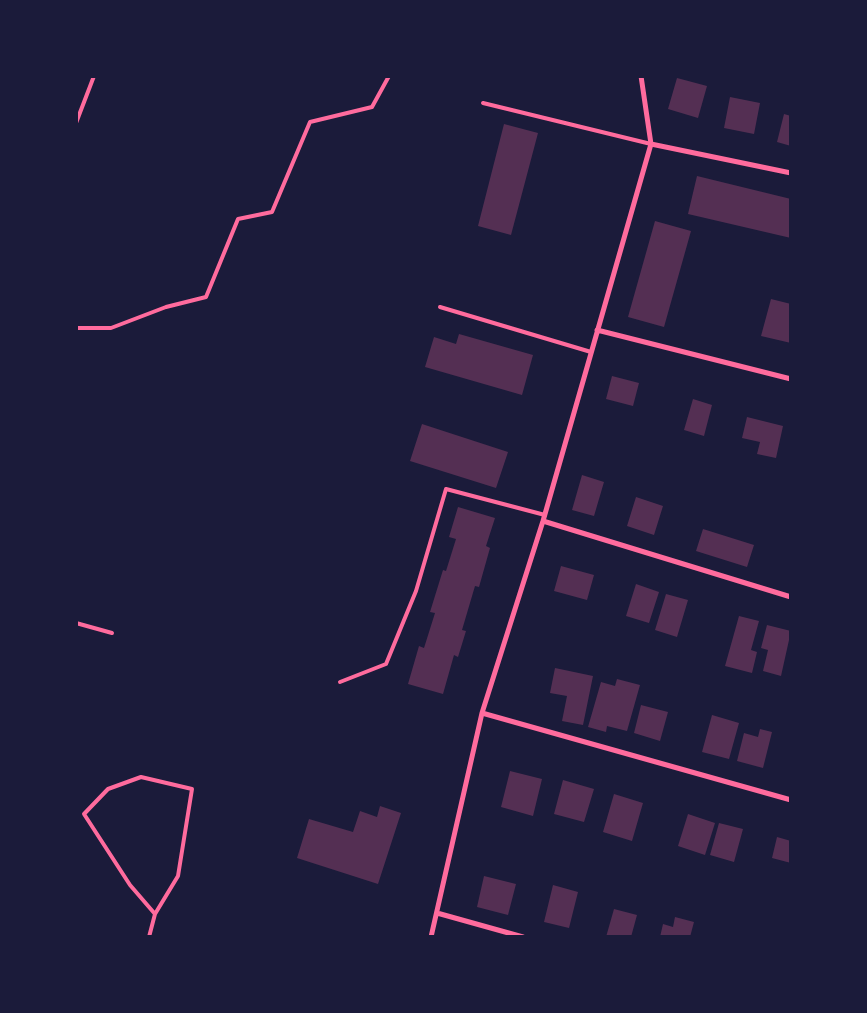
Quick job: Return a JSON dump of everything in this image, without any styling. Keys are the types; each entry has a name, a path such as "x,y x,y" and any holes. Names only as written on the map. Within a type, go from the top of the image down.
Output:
{"street":[{"path":"432,937 482,713 543,522 651,144 641,76"},
{"path":"651,144 791,173"},
{"path":"597,330 791,379"},
{"path":"543,522 791,597"},
{"path":"482,713 791,800"},
{"path":"437,913 523,937"}],"lane":[{"path":"76,123 94,76"},
{"path":"76,328 111,328 166,307 206,297 238,219 272,212 310,122 372,107 389,76"},
{"path":"482,104 651,144"},
{"path":"440,307 591,352"},
{"path":"340,682 386,664 416,591 446,489 545,515"},
{"path":"76,623 112,633"},
{"path":"149,937 155,914 178,876 192,789 141,776 108,789 84,814 130,885 155,914"}],"building":[{"path":"677,78 707,86 698,118 668,109"},
{"path":"730,97 760,103 754,134 724,128"},
{"path":"784,114 791,116 791,146 777,142"},
{"path":"504,124 538,133 511,235 478,226"},
{"path":"697,176 791,199 791,238 688,214"},
{"path":"655,221 691,231 664,327 628,317"},
{"path":"771,299 791,304 791,343 761,336"},
{"path":"459,334 533,355 522,395 425,367 434,337 456,344"},
{"path":"612,376 639,383 633,406 606,399"},
{"path":"693,399 712,405 704,436 684,430"},
{"path":"747,417 783,426 776,458 757,454 760,442 742,438"},
{"path":"422,424 508,452 496,488 410,461"},
{"path":"582,475 604,482 594,516 572,510"},
{"path":"636,497 663,506 654,535 627,526"},
{"path":"458,507 495,518 486,546 490,548 479,587 475,586 462,630 466,631 458,657 454,655 443,694 408,684 419,646 424,648 435,613 430,612 443,570 446,571 456,539 449,537"},
{"path":"703,529 754,545 747,567 696,551"},
{"path":"561,566 594,575 587,600 554,591"},
{"path":"636,584 659,592 649,623 626,616"},
{"path":"666,594 688,600 677,637 655,630"},
{"path":"739,616 759,621 751,650 757,652 752,673 725,666"},
{"path":"767,625 791,631 781,676 763,671 768,650 761,648"},
{"path":"555,668 593,676 583,725 562,721 567,696 550,693"},
{"path":"617,679 640,685 627,731 607,726 606,732 588,727 601,682 615,686"},
{"path":"641,705 668,712 660,741 634,733"},
{"path":"712,715 739,723 729,759 702,752"},
{"path":"760,729 772,732 763,768 737,761 744,733 758,737"},
{"path":"510,771 542,779 533,816 501,807"},
{"path":"563,780 594,789 584,822 554,814"},
{"path":"614,794 643,803 632,841 603,832"},
{"path":"380,806 401,813 378,884 297,858 309,819 353,832 360,811 377,817"},
{"path":"688,814 715,823 705,855 678,846"},
{"path":"719,823 743,829 734,862 710,855"},
{"path":"777,837 791,841 791,863 772,858"},
{"path":"484,876 516,884 508,915 477,907"},
{"path":"553,885 578,892 569,928 544,922"},
{"path":"614,909 637,915 631,937 606,937"},
{"path":"675,917 694,922 690,937 660,937 663,924 673,927"}]}
